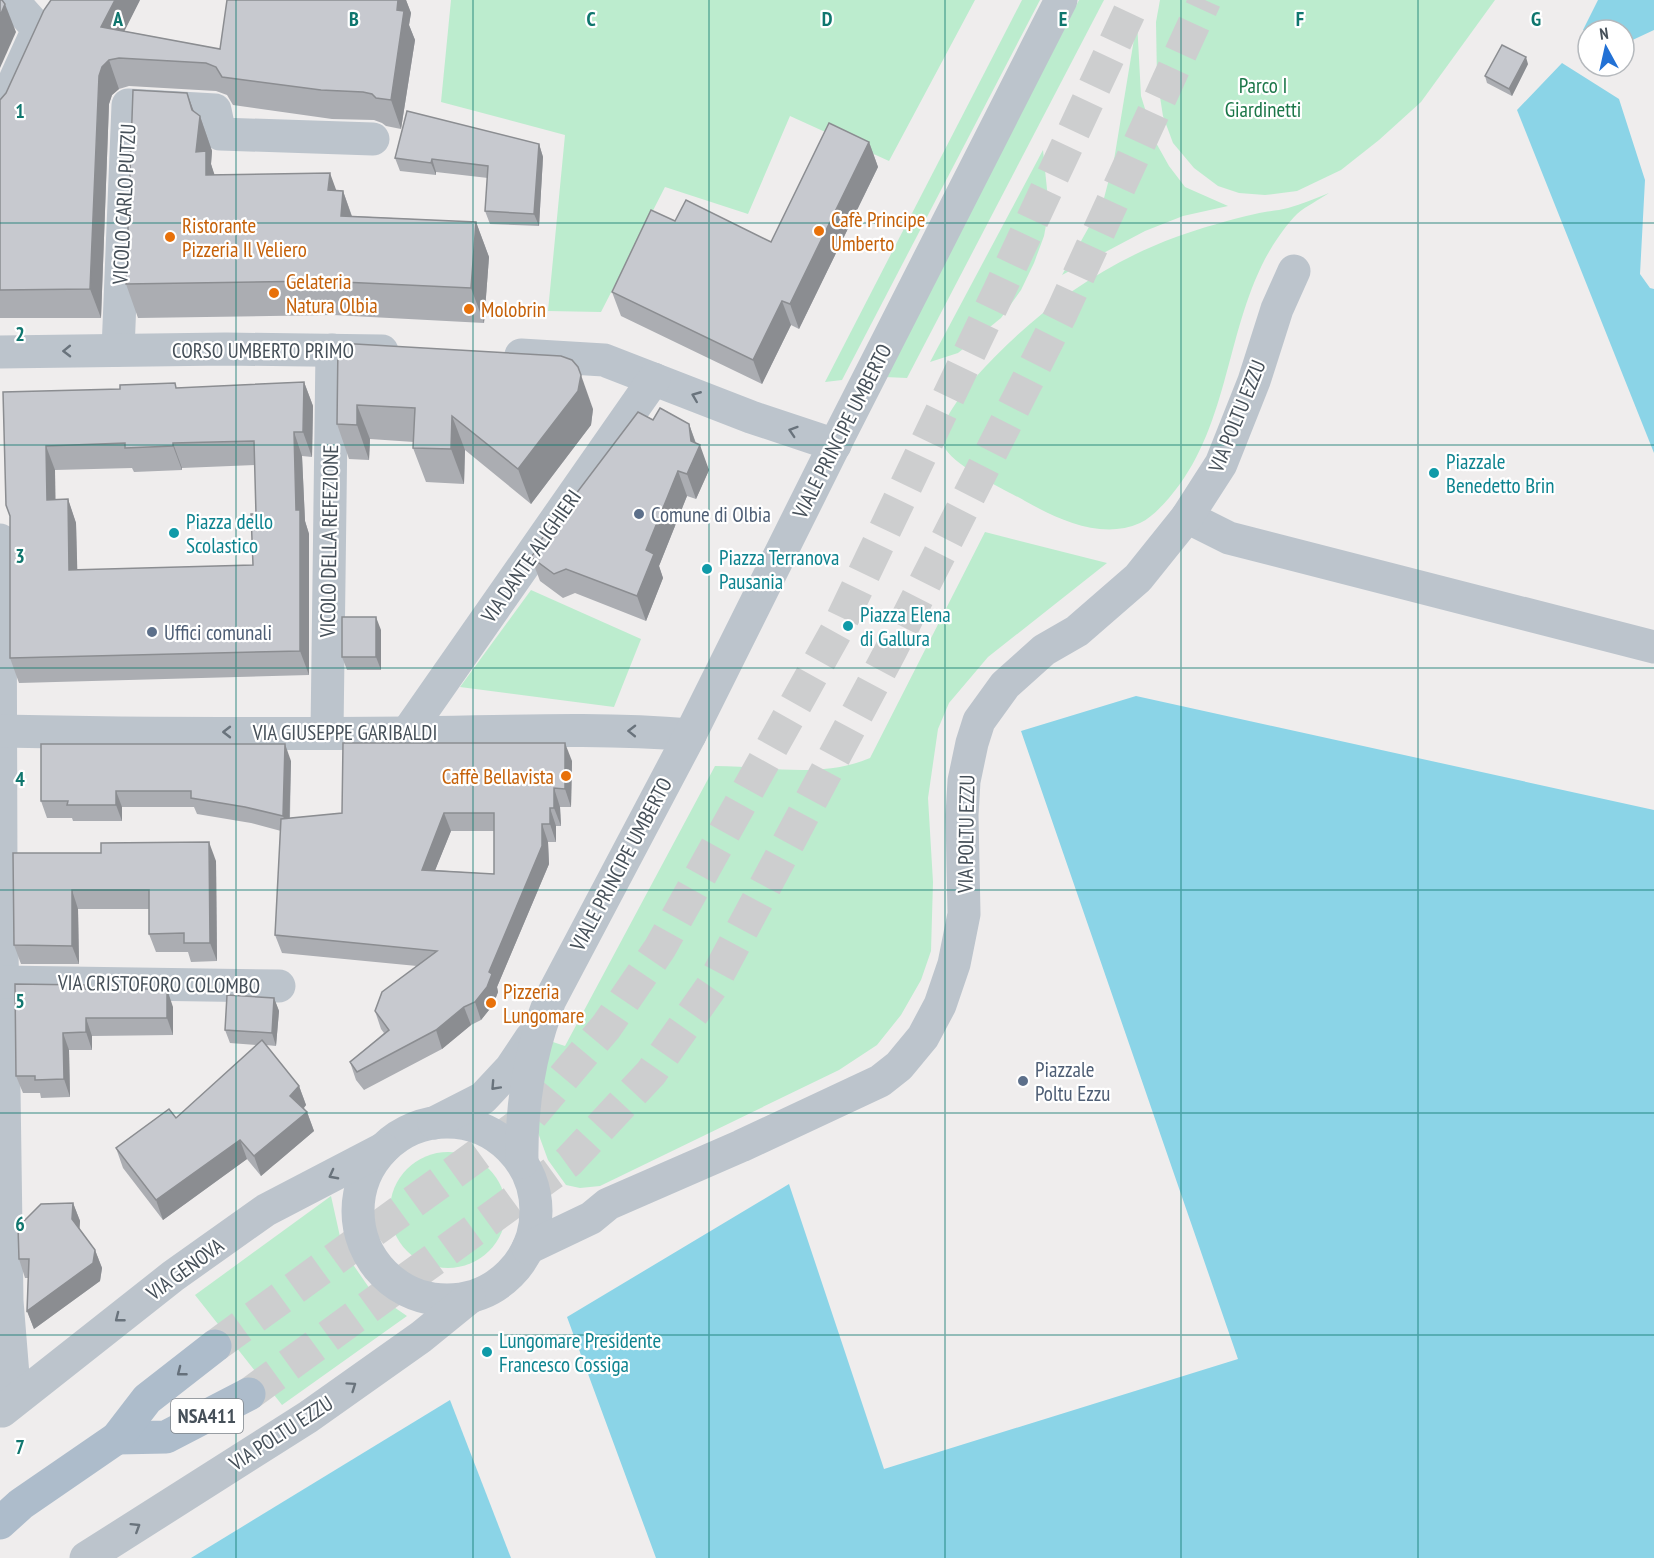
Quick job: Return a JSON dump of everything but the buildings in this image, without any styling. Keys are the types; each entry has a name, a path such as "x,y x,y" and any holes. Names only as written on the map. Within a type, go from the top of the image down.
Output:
{"main road":[{"name":"NSA411","path":"0,1523 21,1504 117,1438 147,1399 215,1346"},
{"name":"NSA411","path":"117,1438 166,1437 249,1394"}],"street":[{"path":"12,0 38,29"},
{"path":"0,113 38,29 58,0"},
{"name":"VIALE PRINCIPE UMBERTO","path":"522,1162 521,1132 526,1080 541,1022 550,1000 690,735 1061,0"},
{"name":"VICOLO CARLO PUTZU","path":"118,350 128,105 214,110 220,134 373,139"},
{"name":"VIA POLTU EZZU","path":"528,1248 591,1218 608,1204 880,1081 899,1065 923,1037 940,1005 954,964 964,914 962,816 964,781 979,721 1005,685 1044,650 1077,631 1138,578 1187,517 1221,464 1254,381 1277,309 1294,271"},
{"name":"CORSO UMBERTO PRIMO","path":"0,352 226,349 415,352"},
{"name":"VICOLO DELLA REFEZIONE","path":"327,732 332,350"},
{"path":"486,354 604,360 751,417 835,445"},
{"name":"VIA DANTE ALIGHIERI","path":"407,733 654,379"},
{"path":"1187,517 1229,538 1654,647"},
{"path":"0,540 3,1299 8,1407"},
{"name":"VIA GIUSEPPE GARIBALDI","path":"1,731 407,733 567,730 649,731 690,735"},
{"name":"VIA CRISTOFORO COLOMBO","path":"2,982 279,986"},
{"name":"VIALE PRINCIPE UMBERTO","path":"432,1124 483,1098 511,1068 541,1022"},
{"path":"456,1123 486,1131 511,1149 522,1162 535,1197 536,1219 528,1248 517,1267 507,1277 483,1293 469,1298 440,1300 414,1294 388,1278 369,1254 359,1225 360,1195 367,1172 385,1148 405,1133 432,1124 456,1123"},
{"name":"VIA GENOVA","path":"8,1407 173,1276 266,1210 385,1148"},
{"name":"VIA POLTU EZZU","path":"535,1197 567,1206 608,1204"},
{"name":"VIA POLTU EZZU","path":"86,1558 308,1417 421,1337 469,1298"}],"green space":[{"path":"451,0 975,0 889,161 790,116 748,214 665,187 601,312 548,311 565,135 441,102"},
{"path":"1022,0 1040,0 842,380 825,382"},
{"path":"1079,0 1104,0 907,378 885,377"},
{"name":"Parco I Giardinetti","path":"1160,0 1495,0 1421,102 1379,140 1341,170 1297,191 1265,195 1239,193 1218,186 1194,168 1173,143 1163,116 1157,78 1156,22"},
{"path":"1137,21 1141,96 1155,141 1169,166 1185,187 1228,206 1183,216 1145,231 1062,275 1103,202 1114,160"},
{"path":"1043,150 1049,209 1044,236 1021,290 1001,318 958,353 930,362"},
{"path":"1329,193 1297,214 1268,253 1241,319 1215,413 1203,443 1188,471 1169,498 1148,518 1126,528 1096,529 1081,526 1052,515 980,477 949,454 944,446 942,430 951,411 974,379 995,356 1041,314 1092,278 1147,249 1176,237 1235,219 1288,208"},
{"path":"985,532 1107,563 988,657 949,703 938,729 928,798 933,882 931,951 921,980 901,1015 877,1045 839,1070 600,1186 580,1188 566,1185 548,1160 537,1130 544,1039 565,1046 715,766 813,770 852,764 870,758"},
{"path":"531,590 641,639 614,707 460,687"},
{"path":"448,1152 470,1157 489,1169 501,1188 506,1210 501,1232 489,1251 470,1263 448,1268 426,1263 407,1251 395,1232 390,1210 395,1188 407,1169 426,1157"},
{"path":"331,1196 343,1250 372,1292 407,1316 282,1405 195,1295"}],"water":[{"path":"1598,0 1654,0 1654,30 1636,38 1636,18 1589,18"},
{"path":"1562,63 1576,72 1576,78 1586,78 1619,99 1645,180 1640,274 1650,288 1654,289 1654,453 1517,110"},
{"path":"1136,696 1654,810 1654,1558 656,1558 567,1317 789,1184 884,1469 1238,1359 1021,731"},
{"path":"450,1400 511,1558 191,1558"}],"tunnel":[{"path":"215,1346 530,1117 606,1027 660,948 838,628 1135,0"},
{"path":"249,1394 568,1162 651,1073 712,986 891,650 1062,312 1205,0"}],"place":[{"name":"Cafè Principe Umberto","path":"819,231"},
{"name":"Ristorante Pizzeria Il Veliero","path":"170,237"},
{"name":"Gelateria Natura Olbia","path":"274,293"},
{"name":"Molobrin","path":"469,309"},
{"name":"Piazzale Benedetto Brin","path":"1434,473"},
{"name":"Comune di Olbia","path":"639,514"},
{"name":"Piazza dello Scolastico","path":"174,533"},
{"name":"Piazza Terranova Pausania","path":"707,569"},
{"name":"Piazza Elena di Gallura","path":"848,626"},
{"name":"Uffici comunali","path":"152,632"},
{"name":"Caffè Bellavista","path":"566,776"},
{"name":"Pizzeria Lungomare","path":"491,1003"},
{"name":"Piazzale Poltu Ezzu","path":"1023,1081"},
{"name":"Lungomare Presidente Francesco Cossiga","path":"487,1352"}]}
